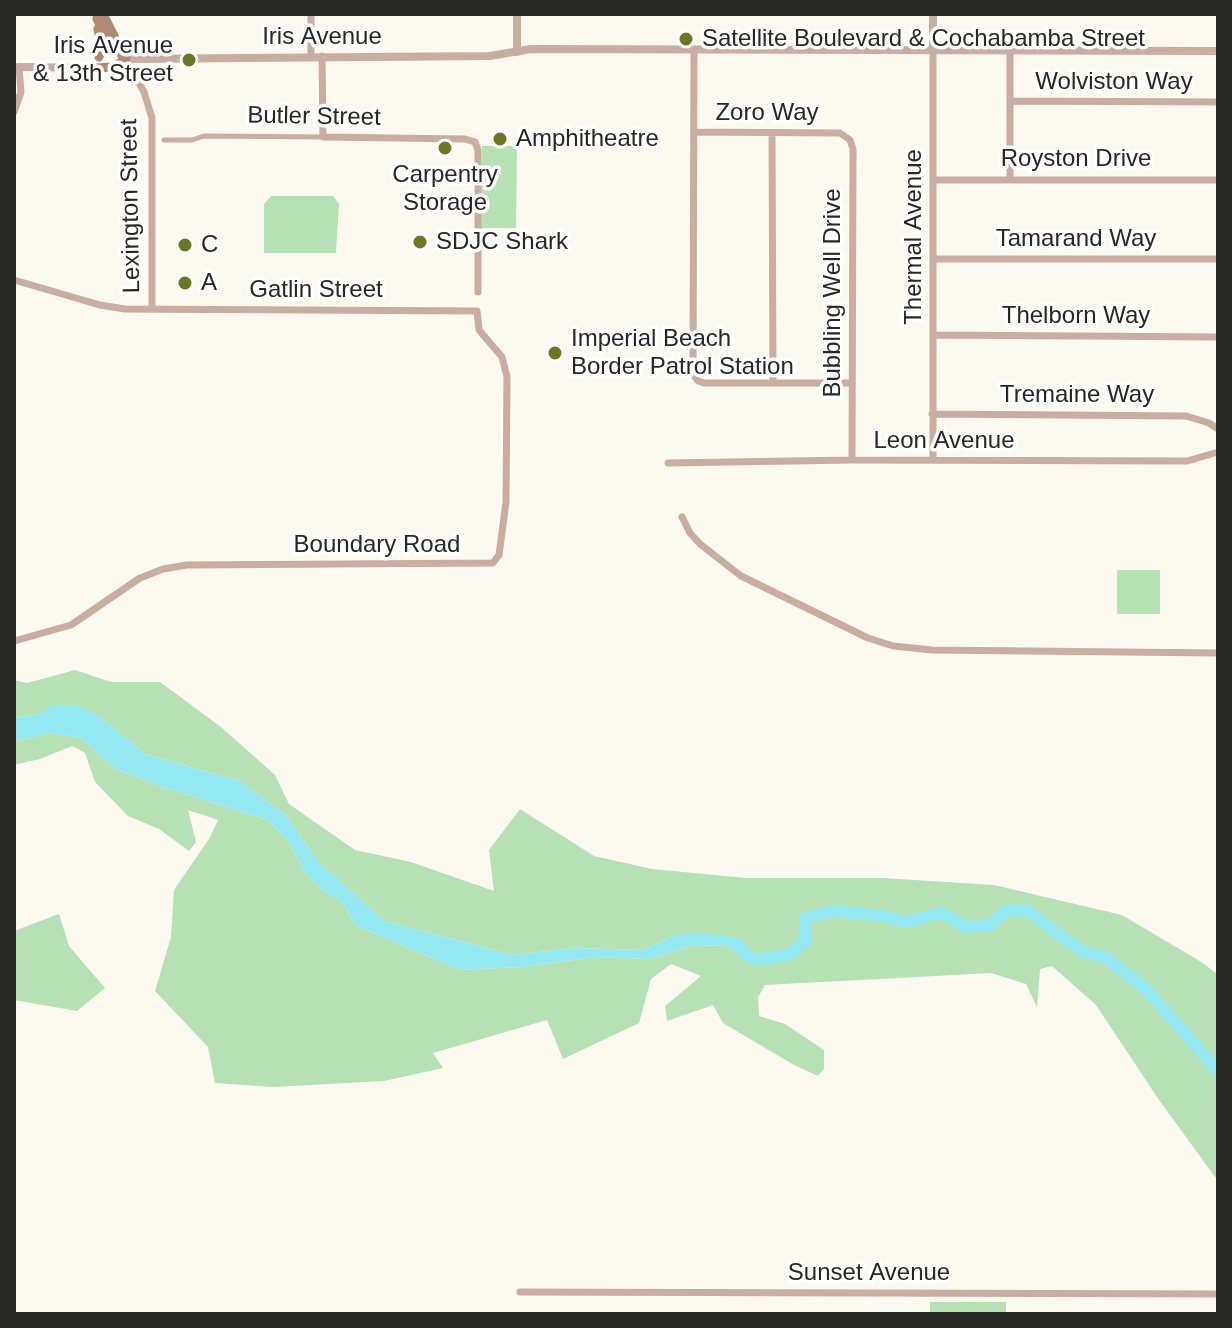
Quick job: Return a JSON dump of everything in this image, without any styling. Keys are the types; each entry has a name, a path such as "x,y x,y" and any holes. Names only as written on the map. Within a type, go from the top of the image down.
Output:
{"main road":[{"path":"100,16 126,59 97,61 102,47 100,16"}],"street":[{"path":"311,14 311,56"},
{"path":"517,14 517,52"},
{"name":"Thermal Avenue","path":"933,14 933,460"},
{"name":"Iris Avenue","path":"126,59 490,56 531,49 1218,51"},
{"path":"694,49 693,369 698,381 852,383"},
{"path":"1010,51 1010,179"},
{"path":"322,56 323,137"},
{"name":"Lexington Street","path":"126,59 144,92 152,118 152,309"},
{"path":"14,112 21,92 17,67 83,66 97,61"},
{"name":"Wolviston Way","path":"1010,101 1218,102"},
{"name":"Zoro Way","path":"694,132 840,133"},
{"path":"772,133 773,382"},
{"name":"Bubbling Well Drive","path":"840,133 850,140 853,149 852,460"},
{"name":"Butler Street","path":"164,140 192,140 204,136 465,139 475,142 478,150 478,292"},
{"name":"Royston Drive","path":"935,180 1218,180"},
{"name":"Tamarand Way","path":"933,259 1218,259"},
{"name":"Gatlin Street","path":"14,280 100,305 152,309 477,311"},
{"name":"Boundary Road","path":"14,641 71,625 140,578 163,569 187,565 493,563 499,555 506,502 510,424 506,369 498,351 479,330 477,311"},
{"name":"Thelborn Way","path":"933,335 1218,337"},
{"name":"Tremaine Way","path":"932,414 1186,416 1218,429"},
{"name":"Leon Avenue","path":"668,463 1187,461 1218,452"},
{"path":"682,517 690,533 728,568 868,638 893,646 932,650 1218,653"},
{"name":"Sunset Avenue","path":"520,1292 1218,1294"}],"green space":[{"path":"482,146 517,146 516,228 481,228"},
{"path":"271,196 333,196 339,204 336,253 264,253 264,204"},
{"path":"1117,570 1160,570 1160,614 1117,614"},
{"path":"75,670 111,682 160,682 221,727 275,775 289,804 355,850 411,862 494,891 489,850 520,809 594,856 652,869 746,878 883,878 994,885 1122,915 1218,975 1218,1181 1096,1005 1052,966 1040,969 1037,1007 1026,984 991,973 765,985 758,997 759,1016 785,1024 824,1050 824,1069 818,1076 723,1023 713,1005 667,1021 665,1006 701,976 671,964 651,979 639,1023 563,1059 547,1020 433,1053 443,1068 384,1081 273,1087 215,1083 208,1047 155,991 171,937 174,890 209,839 218,820 188,810 196,842 189,851 159,829 128,816 95,782 85,753 72,746 14,765 14,741 51,733 81,738 116,769 268,820 289,842 304,871 324,891 343,903 355,925 460,970 522,967 595,957 650,959 692,945 727,946 754,963 751,950 675,935 643,950 574,948 513,955 384,921 317,860 286,815 239,781 145,754 97,714 14,717 14,680 27,683"},
{"path":"59,914 69,946 105,988 77,1011 14,1000 14,931"},
{"path":"930,1302 1006,1302 1006,1314 930,1314"}],"water":[{"path":"74,705 97,714 145,754 239,781 286,815 317,860 384,921 513,955 574,948 643,950 675,935 706,933 738,938 751,950 755,964 727,946 692,945 650,959 595,957 522,967 460,970 355,925 343,903 324,891 304,871 289,842 268,820 116,769 81,738 51,733 14,741 14,717 42,714 50,706"}],"waterway":[{"path":"741,950 755,960 790,955 806,940 805,918 834,911 884,916 906,922 941,913 967,927 990,925 1006,911 1027,910 1081,951 1105,957 1146,989 1218,1071"}],"place":[{"name":"Satellite Boulevard & Cochabamba Street","path":"686,39"},
{"name":"Iris Avenue & 13th Street","path":"189,60"},
{"name":"Amphitheatre","path":"500,139"},
{"name":"Carpentry Storage","path":"445,148"},
{"name":"SDJC Shark","path":"420,242"},
{"name":"C","path":"185,245"},
{"name":"A","path":"185,283"},
{"name":"Imperial Beach Border Patrol Station","path":"555,353"}]}
